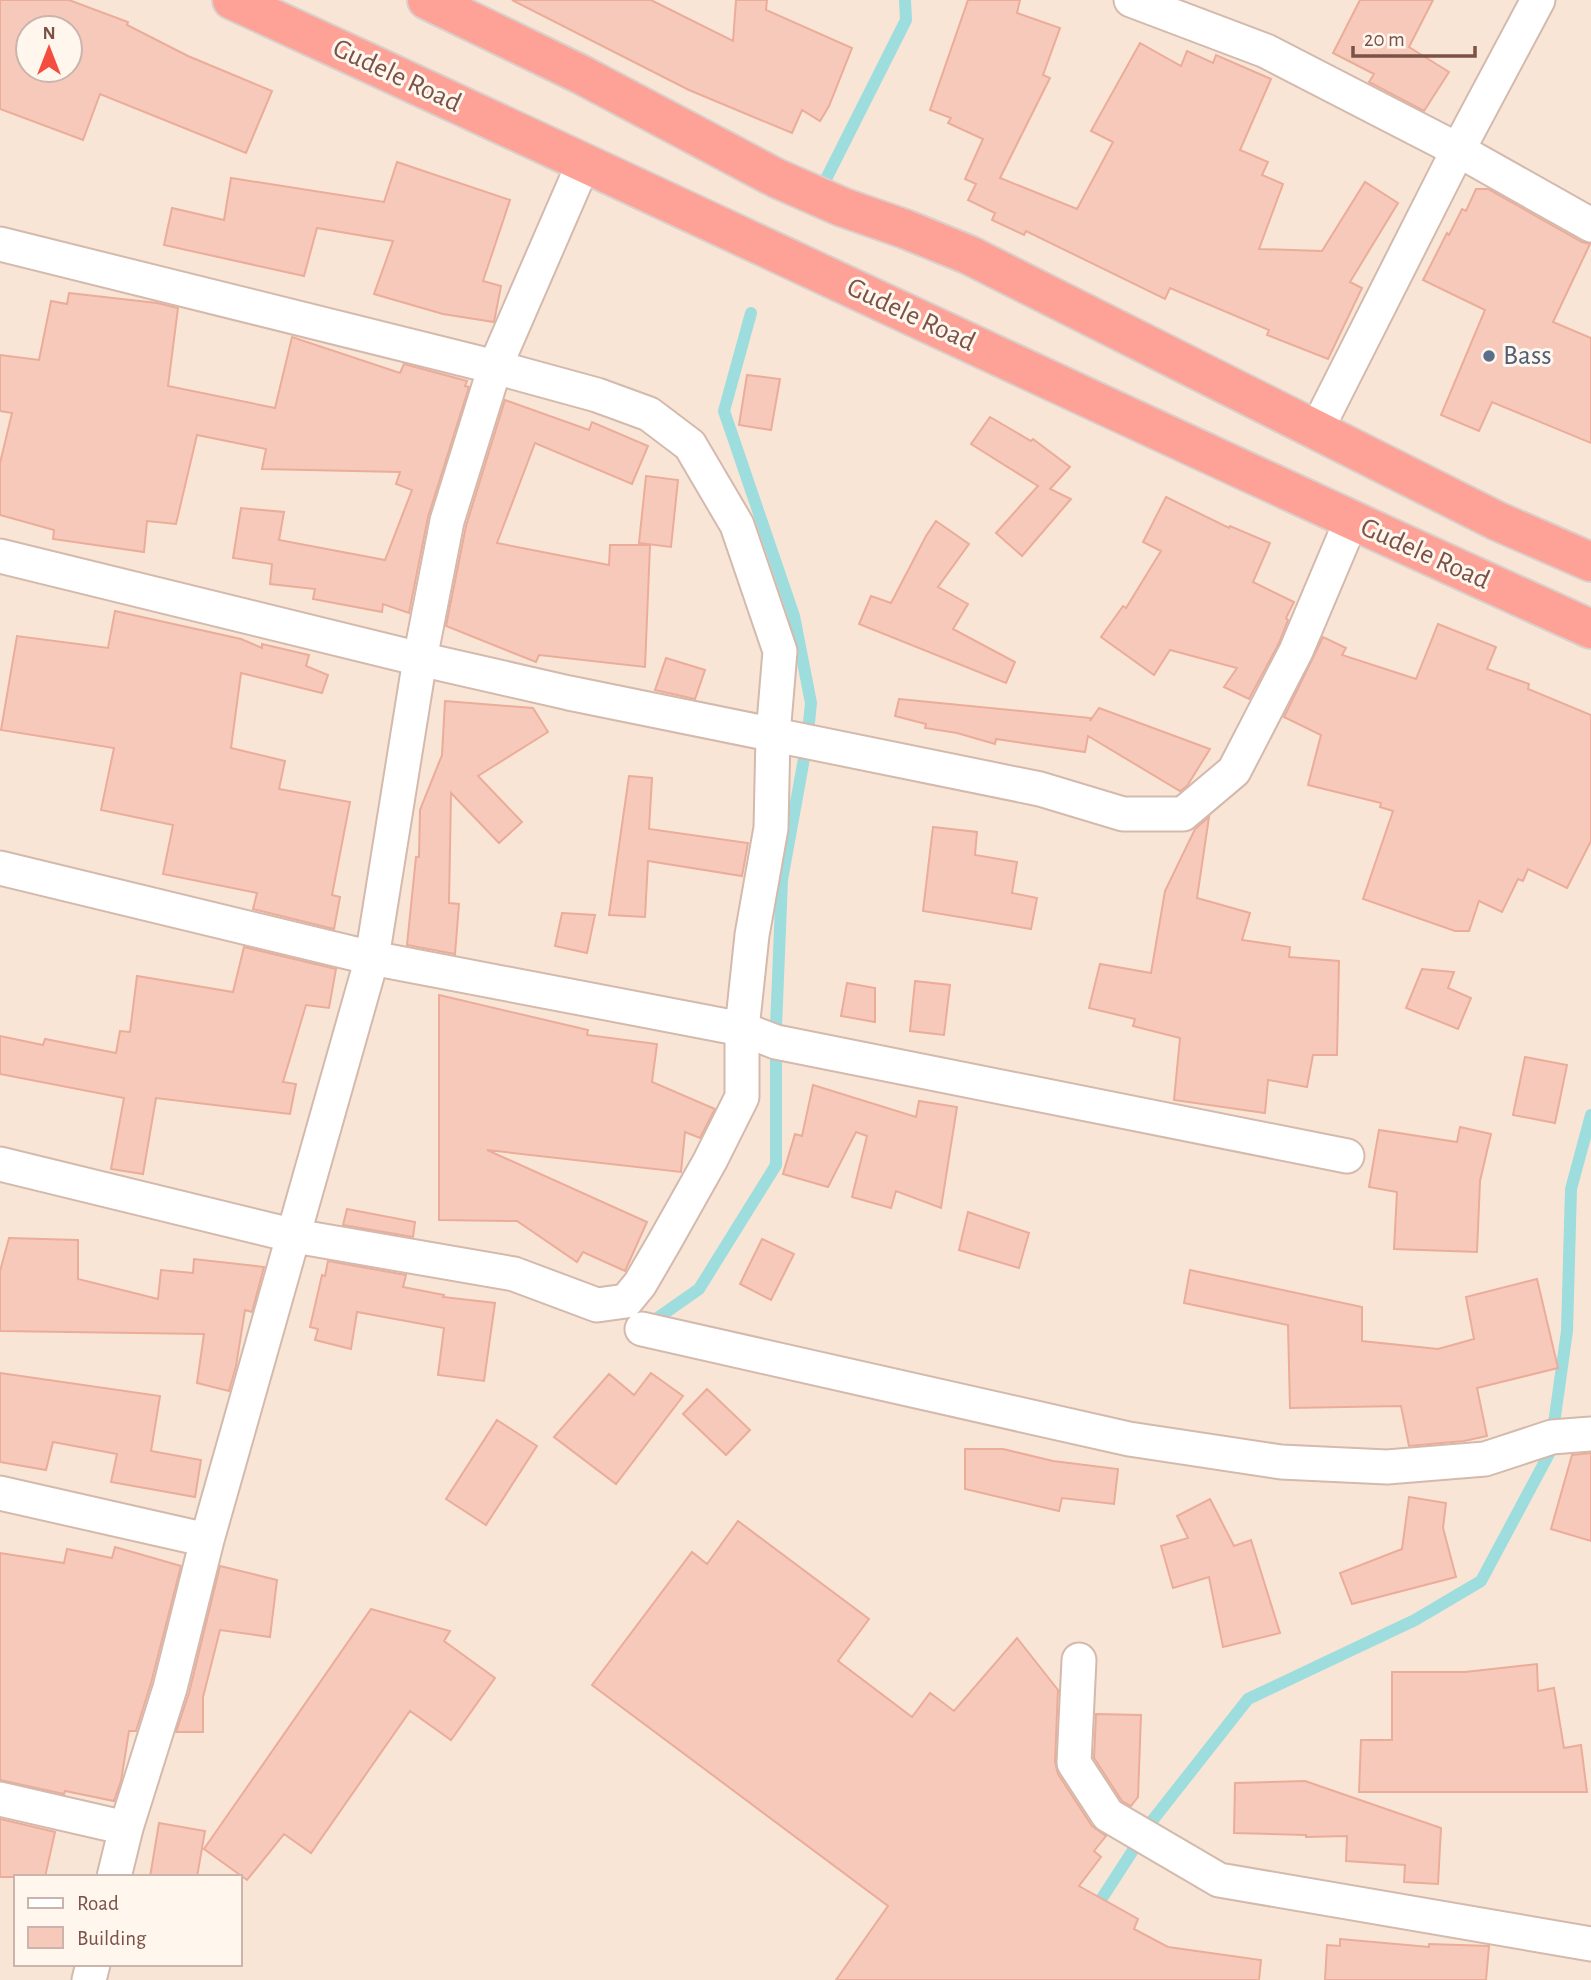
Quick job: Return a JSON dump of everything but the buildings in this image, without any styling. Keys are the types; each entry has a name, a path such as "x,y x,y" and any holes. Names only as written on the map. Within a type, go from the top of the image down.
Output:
{"highway":[{"name":"Gudele Road","path":"232,0 1351,521 1591,629"},
{"path":"427,0 580,74 776,178 842,207 905,229 969,256 1497,522 1591,562"}],"street":[{"path":"1131,0 1266,51 1458,150 1591,225"},
{"path":"1316,430 1458,150 1538,0"},
{"path":"114,1875 126,1828 170,1688 207,1540 372,958 419,659 447,522 495,366 584,162"},
{"path":"0,244 495,366 649,414 690,445 737,525 780,651 771,828 752,935 742,1029 742,1097 672,1230 640,1284 626,1301 597,1305 514,1274 295,1236 0,1164"},
{"path":"0,556 419,659 569,693 1040,789 1123,814 1183,814 1234,771 1296,651 1351,521"},
{"path":"0,868 372,958 742,1029 775,1042 1347,1156"},
{"path":"642,1329 1129,1439 1281,1462 1387,1467 1485,1459 1552,1437 1591,1434"},
{"path":"0,1493 207,1540"},
{"path":"1079,1660 1074,1763 1108,1815 1219,1880 1591,1944"},
{"path":"0,1799 126,1828"}],"shaded area":[{"path":"0,0 1591,0 1591,1980 0,1980"}],"waterway":[{"path":"820,191 906,20 905,0"},
{"path":"649,1324 699,1289 776,1165 776,1027 782,880 807,742 811,703 794,616 724,411 751,313"},
{"path":"1093,1912 1152,1821 1248,1699 1415,1620 1481,1581 1550,1452 1567,1331 1571,1189 1591,1115"}],"place":[{"name":"Bass","path":"1489,356"}]}
